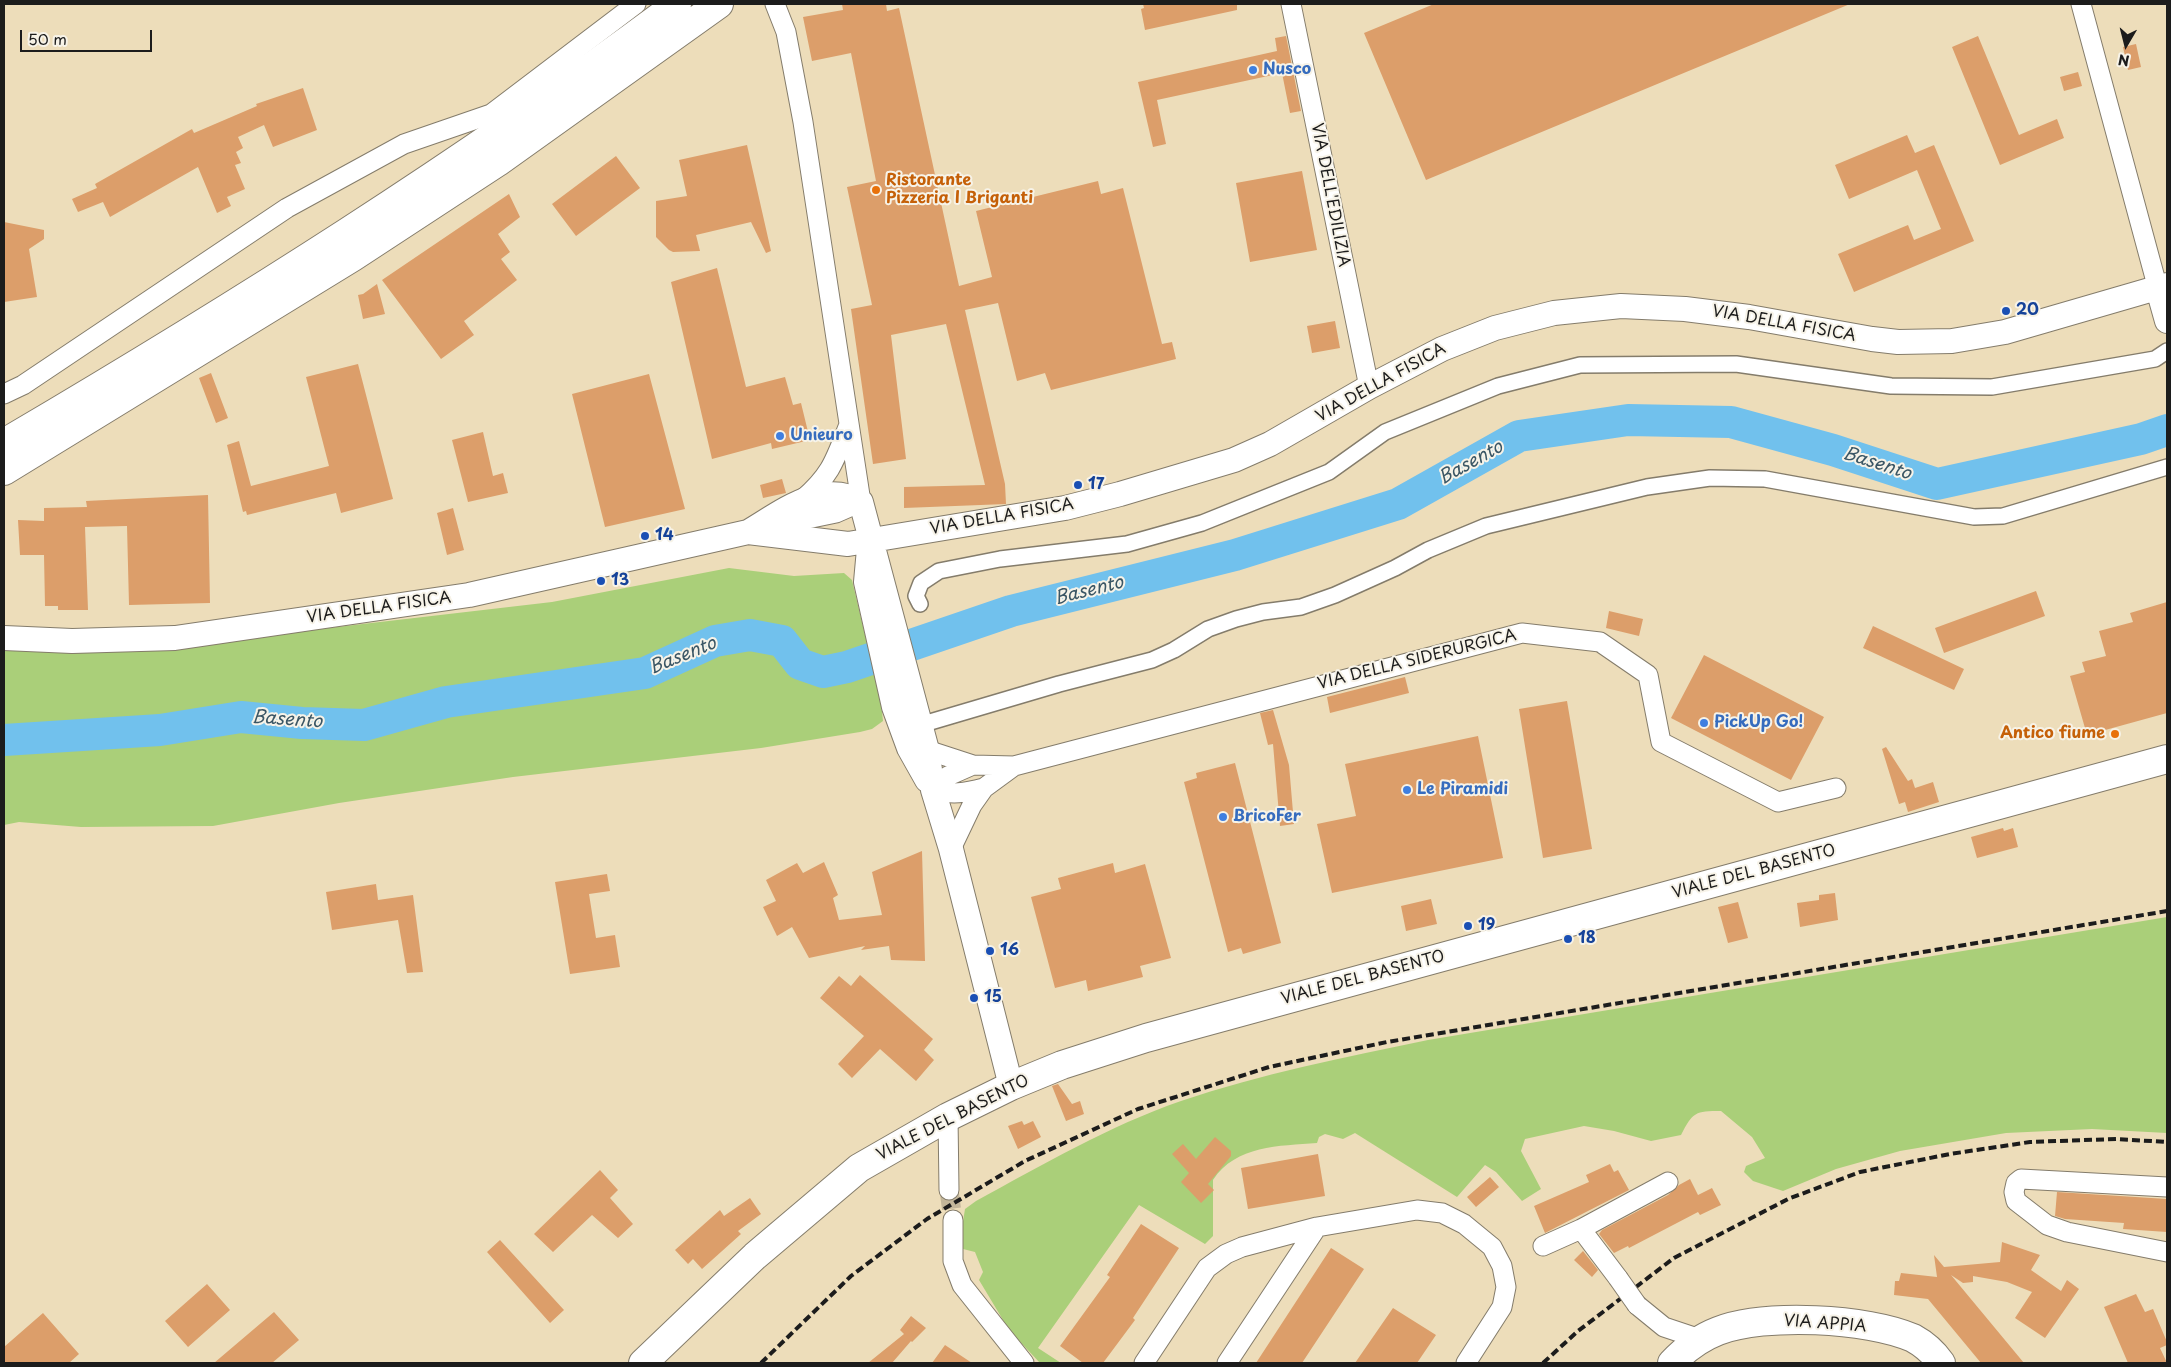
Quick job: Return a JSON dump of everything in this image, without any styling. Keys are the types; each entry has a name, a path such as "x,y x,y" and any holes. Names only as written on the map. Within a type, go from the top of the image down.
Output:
{"main road":[{"path":"4,443 305,261 678,14 719,4"},
{"path":"4,471 361,252 498,162 678,14"},
{"name":"VIALE DEL BASENTO","path":"643,1363 755,1256 859,1168 948,1117 1011,1086 1062,1065 1146,1038 2167,759"},
{"name":"VIA APPIA","path":"1672,1363 1700,1339 1734,1326 1761,1322 1804,1320 1889,1331 1915,1339 1927,1348 1941,1363"}],"street":[{"path":"4,394 23,385 287,208 404,144 491,114 636,4"},
{"path":"775,4 786,32 804,122 848,426 875,580 904,704 908,748 933,790"},
{"name":"VIA DELL'EDILIZIA","path":"1291,4 1369,387"},
{"path":"2081,4 2162,287 2167,321"},
{"name":"VIA DELLA FISICA","path":"748,532 848,544 1065,508 1234,460 1270,444 1416,361 1468,338 1522,320 1587,308 1621,306 1685,309 1748,317 1872,339 1925,342 1978,337 2005,332 2162,287"},
{"path":"920,604 916,596 921,583 939,571 1000,559 1127,544 1202,523 1329,472 1385,432 1498,386 1580,365 1736,364 1891,386 1992,387 2155,359 2167,351"},
{"path":"802,500 822,483 831,470 848,426"},
{"path":"920,726 1059,684 1152,660 1174,650 1208,629 1263,612 1301,607 1335,595 1395,568 1428,550 1486,526 1646,487 1710,478 1765,479 1974,517 1992,517 2053,503 2167,466"},
{"name":"VIA DELLA FISICA","path":"4,638 72,641 175,638 469,595 748,532 802,500 835,494 848,495 861,502"},
{"path":"748,532 836,513 861,502"},
{"name":"VIA DELLA SIDERURGICA","path":"927,750 973,765 1014,766 1522,633 1600,642 1648,675 1661,742 1778,802 1836,788"},
{"path":"904,704 920,726 927,750 933,790 951,849 1011,1086"},
{"name":"VIA DELLA SIDERURGICA","path":"933,790 948,776 973,765"},
{"name":"VIA DELLA SIDERURGICA","path":"951,849 972,805 984,788 1014,766"},
{"name":"VIA DELLA SIDERURGICA","path":"933,790 950,794 961,794 984,788"},
{"path":"948,1117 949,1190"},
{"path":"2167,1187 2021,1179 2016,1183 2014,1192 2016,1201 2047,1225 2067,1232 2167,1252"},
{"path":"1543,1246 1582,1229 1668,1182"},
{"path":"1144,1363 1214,1260 1242,1247 1317,1227 1417,1210 1433,1211 1451,1216 1484,1240 1498,1256 1502,1266 1505,1277 1505,1297 1498,1316 1466,1363"},
{"path":"953,1220 953,1261 962,1285 1024,1363"},
{"path":"1227,1363 1317,1227"},
{"path":"1582,1229 1637,1305 1664,1327 1700,1339"}],"green space":[{"path":"729,568 794,576 844,573 852,580 881,702 883,721 872,729 860,732 761,748 513,777 339,803 213,826 81,827 19,822 4,825 4,649 294,632 552,602"},
{"path":"2167,917 2167,1133 2092,1129 2006,1133 1900,1151 1836,1169 1783,1191 1753,1181 1744,1172 1746,1166 1765,1158 1752,1137 1721,1111 1705,1112 1692,1117 1681,1135 1651,1141 1614,1131 1584,1126 1525,1139 1521,1151 1541,1189 1522,1201 1496,1172 1485,1165 1457,1197 1355,1133 1343,1139 1325,1134 1319,1137 1317,1143 1273,1147 1246,1154 1223,1168 1213,1180 1213,1236 1205,1244 1139,1205 1038,1348 1061,1363 1040,1363 1009,1330 979,1280 983,1272 975,1252 963,1249 962,1228 965,1209 976,1201 1076,1147 1128,1122 1181,1101 1242,1082 1428,1040"}],"building":[{"path":"842,4 886,4 887,11 899,8 959,286 992,277 976,211 1098,181 1101,194 1123,188 1162,344 1172,342 1176,359 1051,390 1045,373 1017,381 998,303 965,310 1005,484 1006,504 904,508 904,487 985,485 946,324 891,335 906,459 873,464 851,309 872,305 847,187 876,181 851,53 812,61 803,17 843,10"},
{"path":"1143,4 1237,4 1237,10 1145,30 1141,9 1144,8"},
{"path":"1434,4 1850,4 1426,180 1364,33"},
{"path":"1286,36 1301,111 1290,113 1282,73 1157,100 1166,144 1153,147 1138,82 1277,51 1275,38"},
{"path":"1978,36 2019,135 2057,119 2064,138 2000,165 1952,47"},
{"path":"2136,44 2141,67 2128,70 2123,47"},
{"path":"2078,72 2082,86 2064,91 2060,77"},
{"path":"303,88 317,130 273,147 264,125 238,137 243,148 236,152 241,163 235,165 245,189 227,197 231,206 217,213 198,167 110,217 103,202 78,212 72,199 97,188 95,184 192,129 194,133 257,106 256,104"},
{"path":"1907,135 1915,153 1934,145 1974,241 1854,292 1838,254 1908,225 1914,240 1941,229 1917,170 1849,199 1835,165"},
{"path":"747,145 771,251 766,253 751,222 696,235 700,251 673,252 669,250 656,237 656,201 687,196 679,160"},
{"path":"616,156 640,188 576,236 552,204"},
{"path":"1302,171 1317,250 1250,262 1236,183"},
{"path":"509,194 520,217 498,234 510,252 501,259 517,280 464,321 474,335 441,359 382,280"},
{"path":"4,222 44,230 44,239 29,249 37,297 4,302"},
{"path":"717,268 746,387 785,377 793,405 801,403 810,440 772,449 771,443 712,459 671,282"},
{"path":"377,284 385,314 363,319 358,295 363,294"},
{"path":"1335,321 1340,348 1312,353 1307,326"},
{"path":"358,364 393,499 341,513 336,493 247,515 246,511 243,512 227,445 239,441 251,486 329,466 306,377"},
{"path":"211,373 228,418 216,423 199,378"},
{"path":"649,374 685,509 605,527 572,394"},
{"path":"483,432 493,476 503,473 508,493 468,502 452,440"},
{"path":"782,479 786,493 763,498 760,485"},
{"path":"208,495 210,603 129,605 127,526 85,527 88,610 58,610 58,606 45,606 44,555 20,555 18,520 44,521 44,508 87,507 86,501"},
{"path":"453,508 464,550 447,555 437,513"},
{"path":"2036,591 2045,616 1944,653 1935,628"},
{"path":"2167,602 2167,713 2087,735 2070,676 2085,672 2082,662 2106,656 2099,631 2133,622 2130,613"},
{"path":"1609,611 1643,619 1639,636 1606,628"},
{"path":"1873,626 1964,669 1954,690 1863,648"},
{"path":"1704,655 1824,717 1791,780 1671,718"},
{"path":"1405,677 1409,693 1330,713 1327,697"},
{"path":"1567,701 1592,849 1543,858 1519,709"},
{"path":"1273,710 1289,765 1294,824 1280,826 1273,744 1268,745 1260,713"},
{"path":"1478,736 1503,858 1332,893 1317,824 1356,816 1345,764"},
{"path":"1886,747 1908,781 1912,779 1915,788 1933,782 1939,802 1908,812 1905,802 1899,804 1882,749"},
{"path":"1235,763 1281,943 1243,954 1241,948 1228,952 1184,782 1197,778 1196,773"},
{"path":"2003,828 2004,831 2013,828 2018,847 1977,858 1971,837"},
{"path":"922,851 925,961 891,960 889,946 861,950 865,946 809,958 792,927 777,936 763,907 776,901 766,880 797,863 803,873 824,862 838,895 833,898 839,920 882,915 872,872"},
{"path":"1113,863 1115,873 1145,864 1171,958 1140,966 1143,977 1088,991 1086,980 1055,988 1031,897 1061,889 1058,878"},
{"path":"607,874 610,891 589,894 596,938 615,935 620,967 570,974 555,882"},
{"path":"376,884 378,900 413,895 423,972 407,973 398,920 332,930 326,892"},
{"path":"1835,893 1838,920 1800,927 1797,903 1819,900 1819,895"},
{"path":"1431,899 1437,924 1406,931 1401,906"},
{"path":"1738,902 1748,938 1728,943 1718,907"},
{"path":"860,975 933,1039 924,1050 934,1060 916,1081 880,1049 852,1078 838,1064 864,1036 820,998 839,976 851,986"},
{"path":"1058,1084 1072,1104 1080,1101 1084,1114 1066,1121 1052,1086"},
{"path":"1022,1121 1024,1125 1033,1121 1041,1137 1018,1149 1008,1126"},
{"path":"1215,1137 1231,1151 1231,1156 1208,1184 1214,1190 1201,1203 1181,1182 1189,1173 1172,1154 1183,1144 1196,1159"},
{"path":"1318,1154 1325,1196 1248,1209 1241,1168"},
{"path":"1610,1164 1614,1172 1618,1170 1629,1190 1545,1233 1534,1206 1589,1182 1586,1175"},
{"path":"600,1170 618,1190 610,1198 633,1224 618,1238 592,1215 553,1252 534,1234"},
{"path":"1490,1177 1499,1187 1476,1207 1467,1197"},
{"path":"1690,1179 1698,1195 1712,1188 1721,1205 1700,1215 1698,1212 1629,1248 1628,1246 1614,1253 1599,1234 1602,1230 1668,1195 1679,1185"},
{"path":"2057,1192 2167,1199 2167,1232 2123,1229 2124,1223 2065,1219 2055,1216"},
{"path":"750,1198 761,1214 738,1231 741,1234 702,1269 693,1259 688,1264 675,1250 720,1210 724,1216"},
{"path":"1141,1224 1179,1248 1133,1318 1135,1320 1103,1363 1083,1363 1060,1346 1110,1277 1107,1275"},
{"path":"500,1240 564,1310 550,1323 487,1252"},
{"path":"2002,1242 2040,1255 2031,1270 2061,1291 2067,1280 2079,1289 2045,1338 2015,1318 2032,1292 2007,1282 1973,1276 1973,1282 1963,1283 1951,1275 2024,1363 1981,1363 1928,1299 1894,1295 1895,1281 1899,1281 1901,1273 1937,1277 1934,1255 1944,1267 2000,1262"},
{"path":"1331,1248 1364,1269 1302,1363 1256,1363"},
{"path":"1583,1251 1598,1270 1592,1277 1574,1260"},
{"path":"207,1284 230,1310 188,1347 165,1321"},
{"path":"2136,1294 2145,1312 2153,1309 2167,1342 2167,1345 2160,1348 2167,1363 2128,1363 2104,1307"},
{"path":"1393,1308 1436,1335 1417,1363 1355,1363"},
{"path":"274,1312 299,1340 272,1363 214,1363"},
{"path":"43,1313 79,1354 69,1363 4,1363 4,1347"},
{"path":"911,1316 926,1328 911,1341 892,1363 868,1363 904,1334 900,1330"},
{"path":"945,1345 972,1363 932,1363"}],"waterway":[{"name":"Basento","path":"4,740 160,730 241,717 302,723 364,725 446,702 645,673 715,641 750,635 782,641 800,664 823,672 847,667 1011,611 1235,555 1398,504 1519,436 1628,420 1731,422 1833,450 1937,484 2141,439 2167,430"}],"tunnel":[{"path":"949,1190 953,1220"}],"railway":[{"path":"761,1363 851,1276 927,1219 1025,1161 1138,1109 1269,1067 1387,1042 2167,911"},
{"path":"1543,1363 1578,1331 1674,1258 1788,1199 1860,1172 1950,1154 2030,1142 2116,1139 2167,1142"}],"place":[{"name":"Nusco","path":"1253,70"},
{"name":"Ristorante Pizzeria I Briganti","path":"876,190"},
{"name":"20","path":"2006,311"},
{"name":"Unieuro","path":"780,436"},
{"name":"17","path":"1078,485"},
{"name":"14","path":"645,536"},
{"name":"13","path":"601,581"},
{"name":"PickUp Go!","path":"1704,723"},
{"name":"Antico fiume","path":"2115,734"},
{"name":"Le Piramidi","path":"1407,790"},
{"name":"BricoFer","path":"1223,817"},
{"name":"19","path":"1468,926"},
{"name":"18","path":"1568,939"},
{"name":"16","path":"990,951"},
{"name":"15","path":"974,998"}]}
